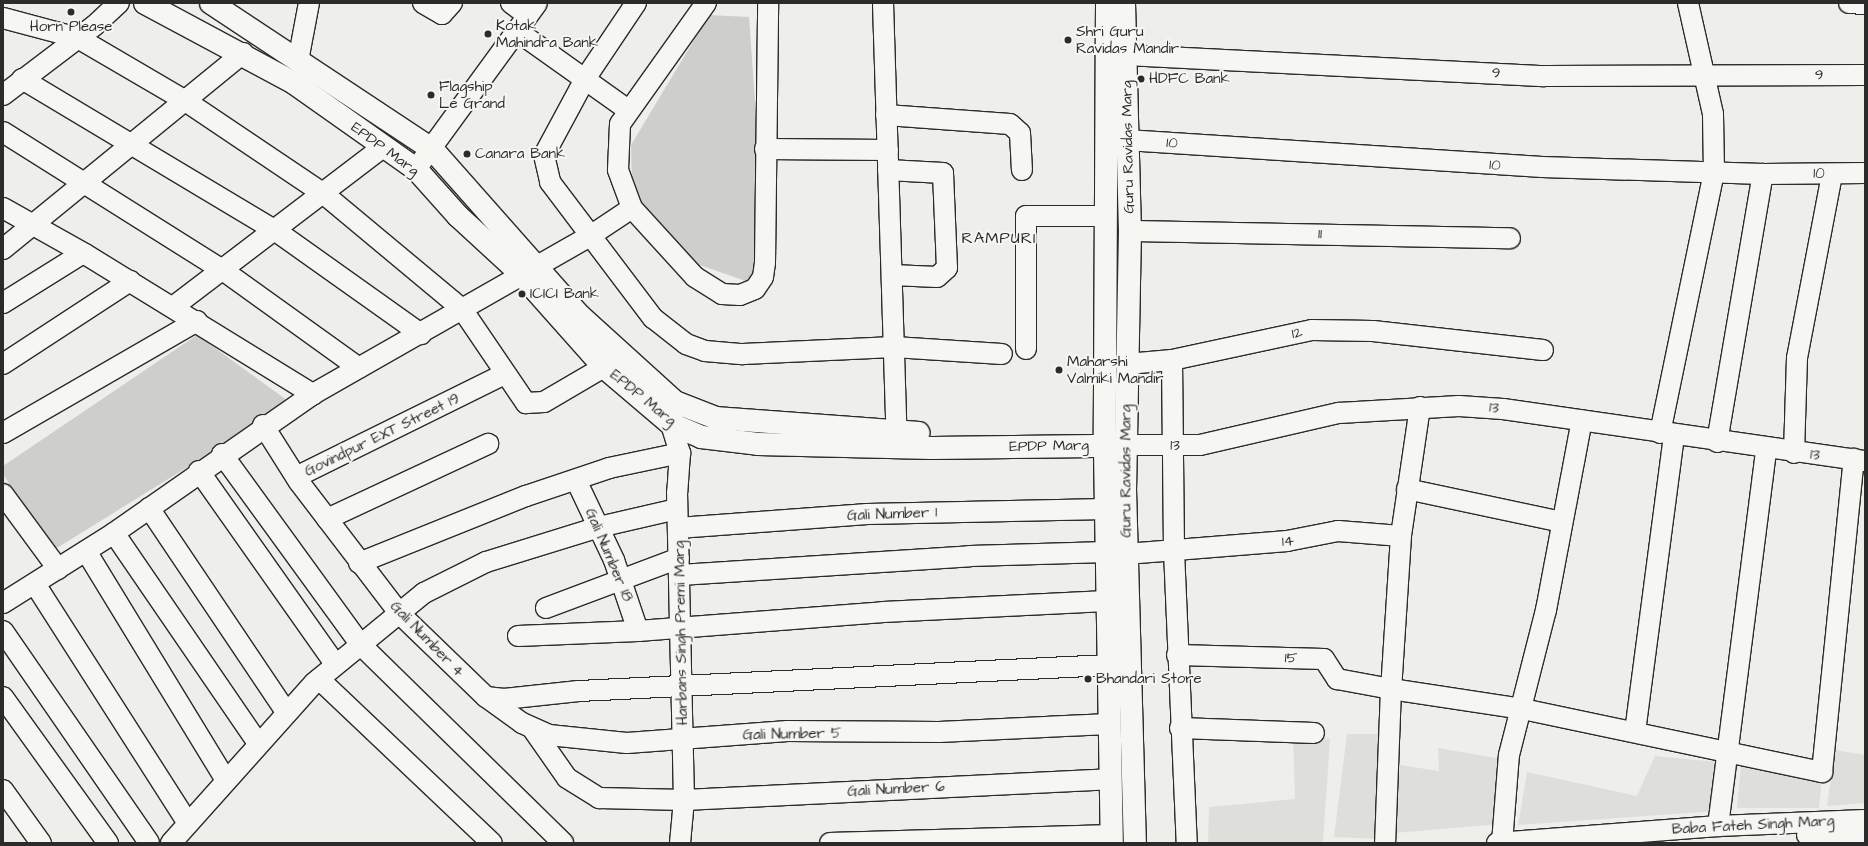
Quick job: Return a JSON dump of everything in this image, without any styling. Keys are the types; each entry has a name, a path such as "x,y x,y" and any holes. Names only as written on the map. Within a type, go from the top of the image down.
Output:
{"main road":[{"name":"EPDP Marg","path":"145,3 243,53 294,83 416,169 458,216 528,270 674,402 716,418 898,440"},
{"name":"EPDP Marg","path":"211,3 433,150 604,367 671,424 701,436 734,443 1096,436 1115,444"},
{"name":"Guru Ravidas Marg","path":"1108,3 1106,216 1115,444 1117,553 1135,843"},
{"name":"Guru Ravidas Marg","path":"1112,839 1109,779 1110,724 1107,601 1117,553 1106,509 1127,364 1130,231 1126,140 1126,56 1124,3"}],"street":[{"path":"3,95 22,79 78,38 119,3"},
{"path":"298,60 309,3"},
{"path":"423,3 442,14 452,3"},
{"path":"511,3 527,17 585,78 628,110"},
{"path":"636,3 585,78 544,155 550,182 653,318 686,344 706,351 743,354 894,348 1002,354"},
{"path":"706,3 628,110 620,124 616,151 618,170 632,208 710,288 740,295 755,289 763,277 765,263 768,3"},
{"path":"883,3 898,440"},
{"path":"1635,732 1667,434 1714,172 1713,114 1688,3"},
{"path":"1849,3 1865,4"},
{"path":"416,169 433,150 527,17"},
{"path":"3,18 78,38 184,100 324,194 462,309 504,374 526,403 537,404 604,367"},
{"path":"3,249 34,226 133,142 243,53"},
{"name":"9","path":"1126,56 1544,76 1706,78 1865,74"},
{"path":"22,79 133,142 276,231 421,334"},
{"path":"886,115 1010,124 1020,133 1022,170"},
{"path":"3,132 86,182 224,271 359,368"},
{"name":"10","path":"1126,140 1357,157 1763,174 1865,173"},
{"path":"173,307 224,271 383,147"},
{"path":"766,149 888,150"},
{"path":"888,170 943,173 948,268 937,277 892,275"},
{"path":"1717,442 1763,174"},
{"path":"1794,453 1797,358 1832,174"},
{"path":"3,208 83,253 197,321 313,394"},
{"path":"5,599 35,584 114,533 263,425 313,394 421,334 528,270 590,236 632,208"},
{"path":"1026,349 1026,216 1106,216"},
{"name":"11","path":"1130,231 1510,238"},
{"path":"3,302 83,253"},
{"path":"3,364 130,281"},
{"path":"3,433 197,321"},
{"name":"12","path":"1127,364 1172,360 1312,330 1373,331 1543,350"},
{"path":"1172,360 1176,447 1174,551 1177,655 1187,843"},
{"name":"Govindpur EXT Street 19","path":"296,477 504,374"},
{"path":"671,424 674,402"},
{"path":"1385,843 1391,689 1401,536 1420,407"},
{"name":"13","path":"1115,444 1176,447 1200,445 1340,414 1420,407 1480,407 1582,420 1794,453 1860,460"},
{"path":"1502,843 1509,754 1523,709 1582,420"},
{"name":"Harbans Singh Premi Marg","path":"671,424 680,453 678,518 681,628 677,687 684,738 684,800 680,843"},
{"name":"Gali Number 4","path":"263,425 296,477 359,563 399,613 486,697"},
{"path":"327,519 488,444"},
{"path":"1718,826 1766,449"},
{"path":"359,563 484,511 609,468 680,453"},
{"path":"222,454 361,645 563,843"},
{"path":"1391,689 1523,709 1822,772 1860,460"},
{"path":"199,471 336,666"},
{"name":"Gali Number 18","path":"576,480 622,579 638,632"},
{"path":"1407,489 1562,522"},
{"path":"3,494 58,568"},
{"path":"149,508 286,712"},
{"name":"Gali Number 1","path":"171,843 258,743 319,679 399,613 453,576 598,528 678,518 1106,509"},
{"name":"14","path":"546,608 622,579 680,567 962,556 1174,551 1306,539 1338,531 1401,536"},
{"path":"114,533 258,743"},
{"path":"86,551 226,779"},
{"path":"35,584 188,823"},
{"path":"518,636 638,632 883,612 1107,601"},
{"path":"3,630 149,843"},
{"name":"15","path":"1177,655 1324,659 1337,679 1391,689"},
{"path":"486,697 504,699 572,691 1109,665"},
{"path":"319,679 492,843"},
{"path":"3,697 108,843"},
{"name":"Gali Number 5","path":"486,697 532,728 568,739 627,743 788,731 932,732 1110,724"},
{"name":"Gali Number 6","path":"532,728 567,778 587,794 599,798 684,800 1109,779"},
{"path":"1180,728 1314,733"},
{"path":"3,790 41,843"},
{"name":"Baba Fateh Singh Marg","path":"1497,843 1718,826 1865,820"},
{"name":"Baba Fateh Singh Marg","path":"1633,843 1717,836 1865,835"},
{"path":"830,843 1112,839"}],"shaded area":[{"path":"709,15 749,17 760,173 757,285 694,263 658,234 632,185 631,145"},
{"path":"197,335 299,409 207,455 52,551 3,474 3,466"},
{"path":"1347,734 1385,734 1379,839 1334,837"},
{"path":"1293,735 1330,739 1323,842 1208,843 1209,807 1295,799"},
{"path":"1438,748 1519,762 1513,823 1394,833 1400,765 1439,771"},
{"path":"1835,750 1865,755 1865,803 1827,806"},
{"path":"1655,756 1738,764 1732,810 1518,825 1527,772 1637,796"},
{"path":"1741,766 1822,778 1819,808 1737,808"}],"place":[{"name":"Horn Please","path":"71,12"},
{"name":"Kotak Mahindra Bank","path":"488,34"},
{"name":"Shri Guru Ravidas Mandir","path":"1068,40"},
{"name":"HDFC Bank","path":"1141,79"},
{"name":"Flagship Le Grand","path":"431,95"},
{"name":"Canara Bank","path":"467,154"},
{"name":"ICICI Bank","path":"522,294"},
{"name":"Maharshi Valmiki Mandir","path":"1059,370"},
{"name":"Bhandari Store","path":"1088,679"}],"district":[{"name":"RAMPURI","path":"999,238"}]}
